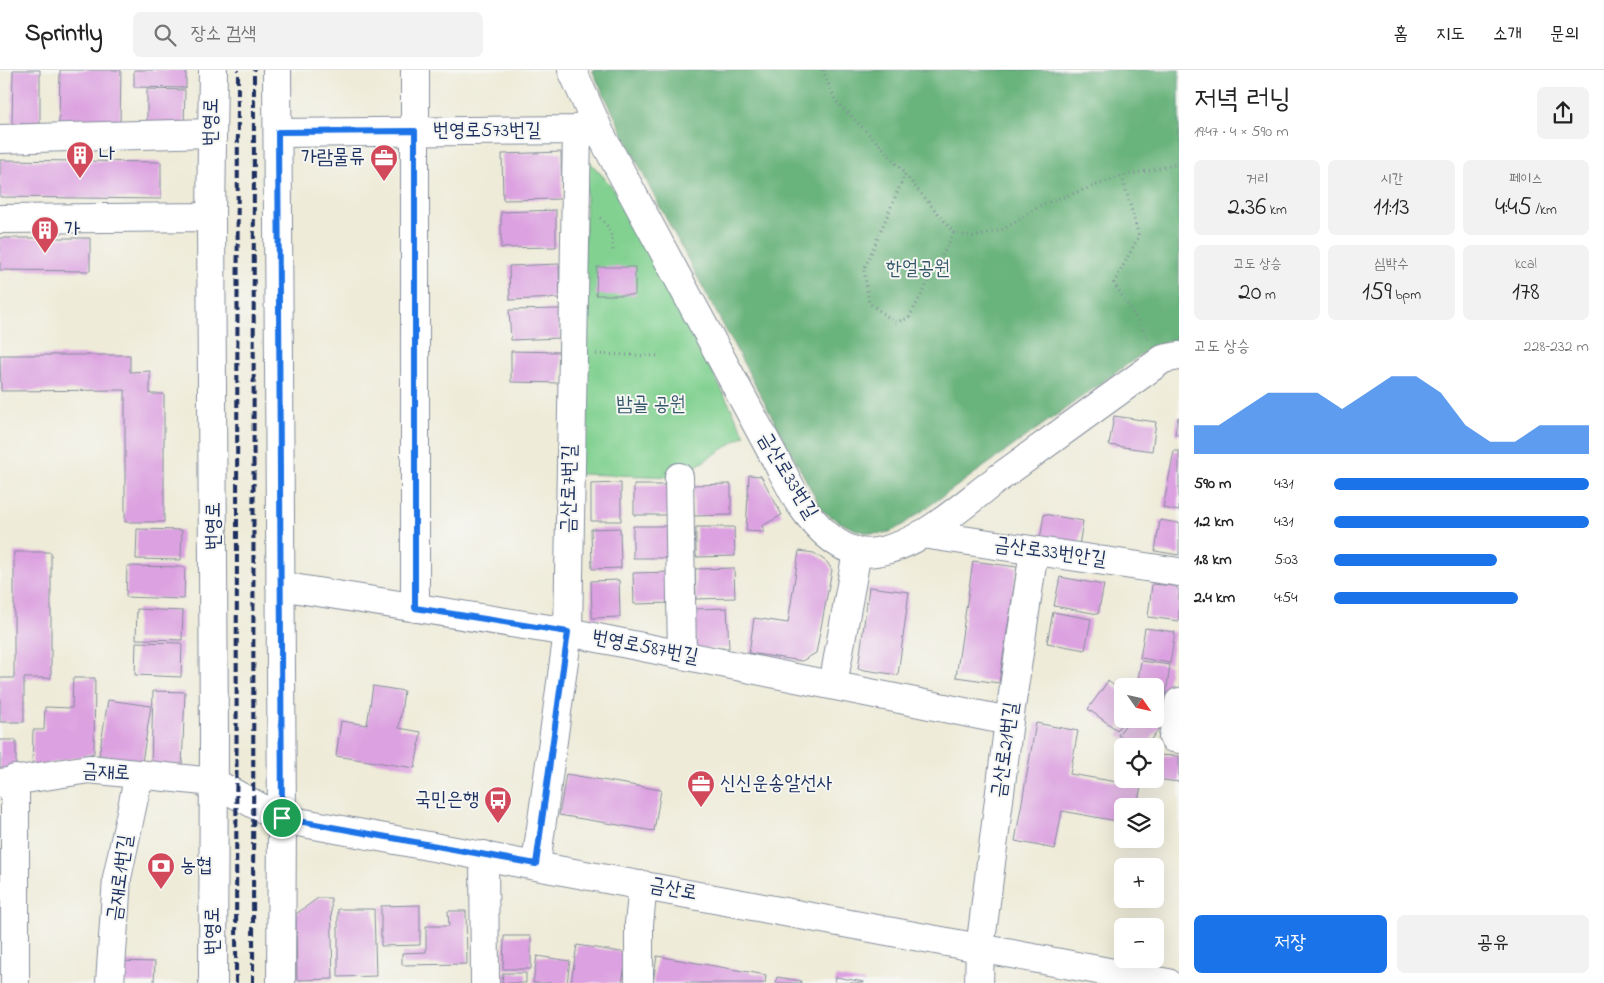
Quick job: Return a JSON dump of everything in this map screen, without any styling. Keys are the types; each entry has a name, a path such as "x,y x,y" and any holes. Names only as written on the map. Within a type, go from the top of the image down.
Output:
{"street":[{"name":"번영로","path":"213,70 211,134 213,313 213,983"},
{"path":"278,70 282,818 281,983"},
{"path":"415,70 415,608"},
{"name":"금산로33번길","path":"572,70 585,124 798,501 824,533 839,544 857,552"},
{"name":"번영로573번길","path":"278,132 415,131 585,124"},
{"name":"금산로7번길","path":"536,864 568,632 585,124"},
{"path":"0,139 211,134"},
{"path":"0,219 211,217"},
{"path":"833,685 857,552 876,552 922,534 1163,359 1179,356"},
{"path":"679,477 682,655"},
{"name":"금산로33번안길","path":"922,534 1179,572"},
{"name":"금산로21번길","path":"979,983 980,949 1009,721 1034,551"},
{"name":"번영로587번길","path":"280,586 568,632 1009,721"},
{"path":"1176,739 1179,702"},
{"name":"금재로","path":"7,781 89,769 213,782"},
{"name":"금재로1번길","path":"110,983 117,878 139,774"},
{"path":"7,781 15,983"},
{"name":"금산로","path":"213,782 282,818 536,864 1141,981 1168,983"},
{"path":"484,855 485,983"},
{"path":"639,983 639,924 643,885"}],"path":[{"path":"824,70 835,100 884,149 954,233 975,238 1004,229 1041,204 1122,176 1179,164"},
{"path":"905,174 864,270 869,303 895,322 909,318 954,233"},
{"path":"1122,176 1139,236 1114,283 1153,346"},
{"path":"624,355 660,356"}],"green space":[{"name":"한얼공원","path":"592,70 1179,70 1179,338 1153,346 901,526 888,532 877,534 852,528 822,510 652,192"},
{"name":"밤골 공원","path":"587,159 608,182 632,216 745,435 679,477 578,474"}],"building":[{"path":"13,70 40,70 40,124 12,124"},
{"path":"60,70 121,70 120,125 59,124"},
{"path":"134,70 186,70 186,88 134,87"},
{"path":"147,89 185,90 184,127 147,127"},
{"path":"561,152 562,199 503,200 502,154"},
{"name":"나","path":"0,160 161,162 161,199 0,197"},
{"path":"556,210 556,247 501,248 501,212"},
{"name":"가","path":"0,238 90,238 90,271 0,270"},
{"path":"559,264 560,298 510,300 509,266"},
{"path":"597,267 635,267 635,295 596,295"},
{"path":"560,309 559,338 511,340 509,310"},
{"path":"511,351 561,352 561,383 511,382"},
{"path":"0,355 130,355 130,372 150,371 150,394 164,394 164,522 125,522 125,390 1,391"},
{"path":"1114,416 1156,422 1152,451 1109,445"},
{"path":"1179,417 1179,435 1175,434"},
{"path":"1174,451 1179,451 1179,511 1163,508"},
{"path":"749,475 761,476 782,515 762,526 765,532 746,531"},
{"path":"621,483 621,521 591,521 591,484"},
{"path":"731,484 731,515 694,516 693,485"},
{"path":"634,485 672,485 672,515 634,515"},
{"path":"1044,514 1083,521 1078,552 1039,546"},
{"path":"1160,520 1179,523 1179,555 1155,551"},
{"path":"633,526 673,526 672,558 633,558"},
{"path":"696,527 734,527 735,556 696,557"},
{"path":"620,528 621,568 592,569 591,529"},
{"path":"137,529 182,530 181,560 136,559"},
{"path":"799,551 814,553 827,562 832,570 816,653 802,661 749,653 754,618 788,623"},
{"path":"14,552 51,552 51,678 24,678 24,722 0,722 0,678 14,678"},
{"path":"973,561 1017,567 999,683 956,677"},
{"path":"127,566 185,567 184,599 126,597"},
{"path":"734,568 735,598 696,599 695,569"},
{"path":"672,572 673,603 634,604 633,573"},
{"path":"1060,577 1104,585 1098,614 1054,606"},
{"path":"619,580 620,617 592,618 591,581"},
{"path":"1152,584 1175,586 1179,590 1179,621 1148,617"},
{"path":"869,587 909,592 898,675 858,669"},
{"path":"727,608 729,648 696,649 695,609"},
{"path":"137,609 183,611 182,640 136,639"},
{"path":"1053,612 1091,619 1085,650 1047,643"},
{"path":"1145,628 1175,632 1170,663 1140,658"},
{"path":"136,642 182,643 181,677 135,675"},
{"path":"1141,661 1170,665 1165,701 1164,678 1138,678"},
{"path":"73,678 95,678 94,753 32,768 33,730 44,730 45,707 72,708"},
{"path":"1108,681 1114,686 1114,728 1088,709"},
{"path":"373,686 404,691 399,728 421,732 415,768 336,756 341,721 367,725"},
{"path":"153,691 185,692 182,767 151,766"},
{"path":"108,700 151,706 142,762 99,755"},
{"path":"1036,723 1078,731 1070,774 1114,781 1114,788 1141,788 1139,798 1114,798 1114,821 1062,811 1055,849 1015,841"},
{"path":"1123,728 1159,728 1152,738 1122,738 1118,735"},
{"path":"0,740 16,740 16,771 0,774"},
{"path":"1164,755 1179,756 1179,782 1164,780"},
{"path":"566,774 661,790 654,831 559,815"},
{"path":"318,898 331,898 333,979 297,980 296,914"},
{"path":"420,905 420,945 381,946 381,906"},
{"path":"338,909 374,909 376,976 338,977"},
{"path":"448,911 466,911 467,964 402,965 402,953 426,952 426,926 449,926"},
{"path":"504,936 531,936 531,969 503,969"},
{"path":"577,945 627,953 622,983 571,983"},
{"path":"537,956 570,961 567,983 533,983"},
{"path":"657,956 766,975 765,983 653,983"},
{"path":"117,961 155,962 154,983 116,983"},
{"path":"503,973 526,973 526,983 502,983"},
{"path":"777,977 801,981 801,983 776,983"},
{"path":"836,977 864,982 864,983 835,983"}],"railway":[{"path":"236,983 238,70"},
{"path":"253,983 254,70"}],"place":[{"name":"나","path":"80,179"},
{"name":"가람물류","path":"384,182"},
{"name":"가","path":"45,254"},
{"name":"신신운송알선사","path":"701,808"},
{"name":"국민은행","path":"498,824"},
{"name":"농협","path":"161,890"}],"route":[{"path":"415,131 415,608 568,632 536,864 282,818 278,132 415,131"}]}
